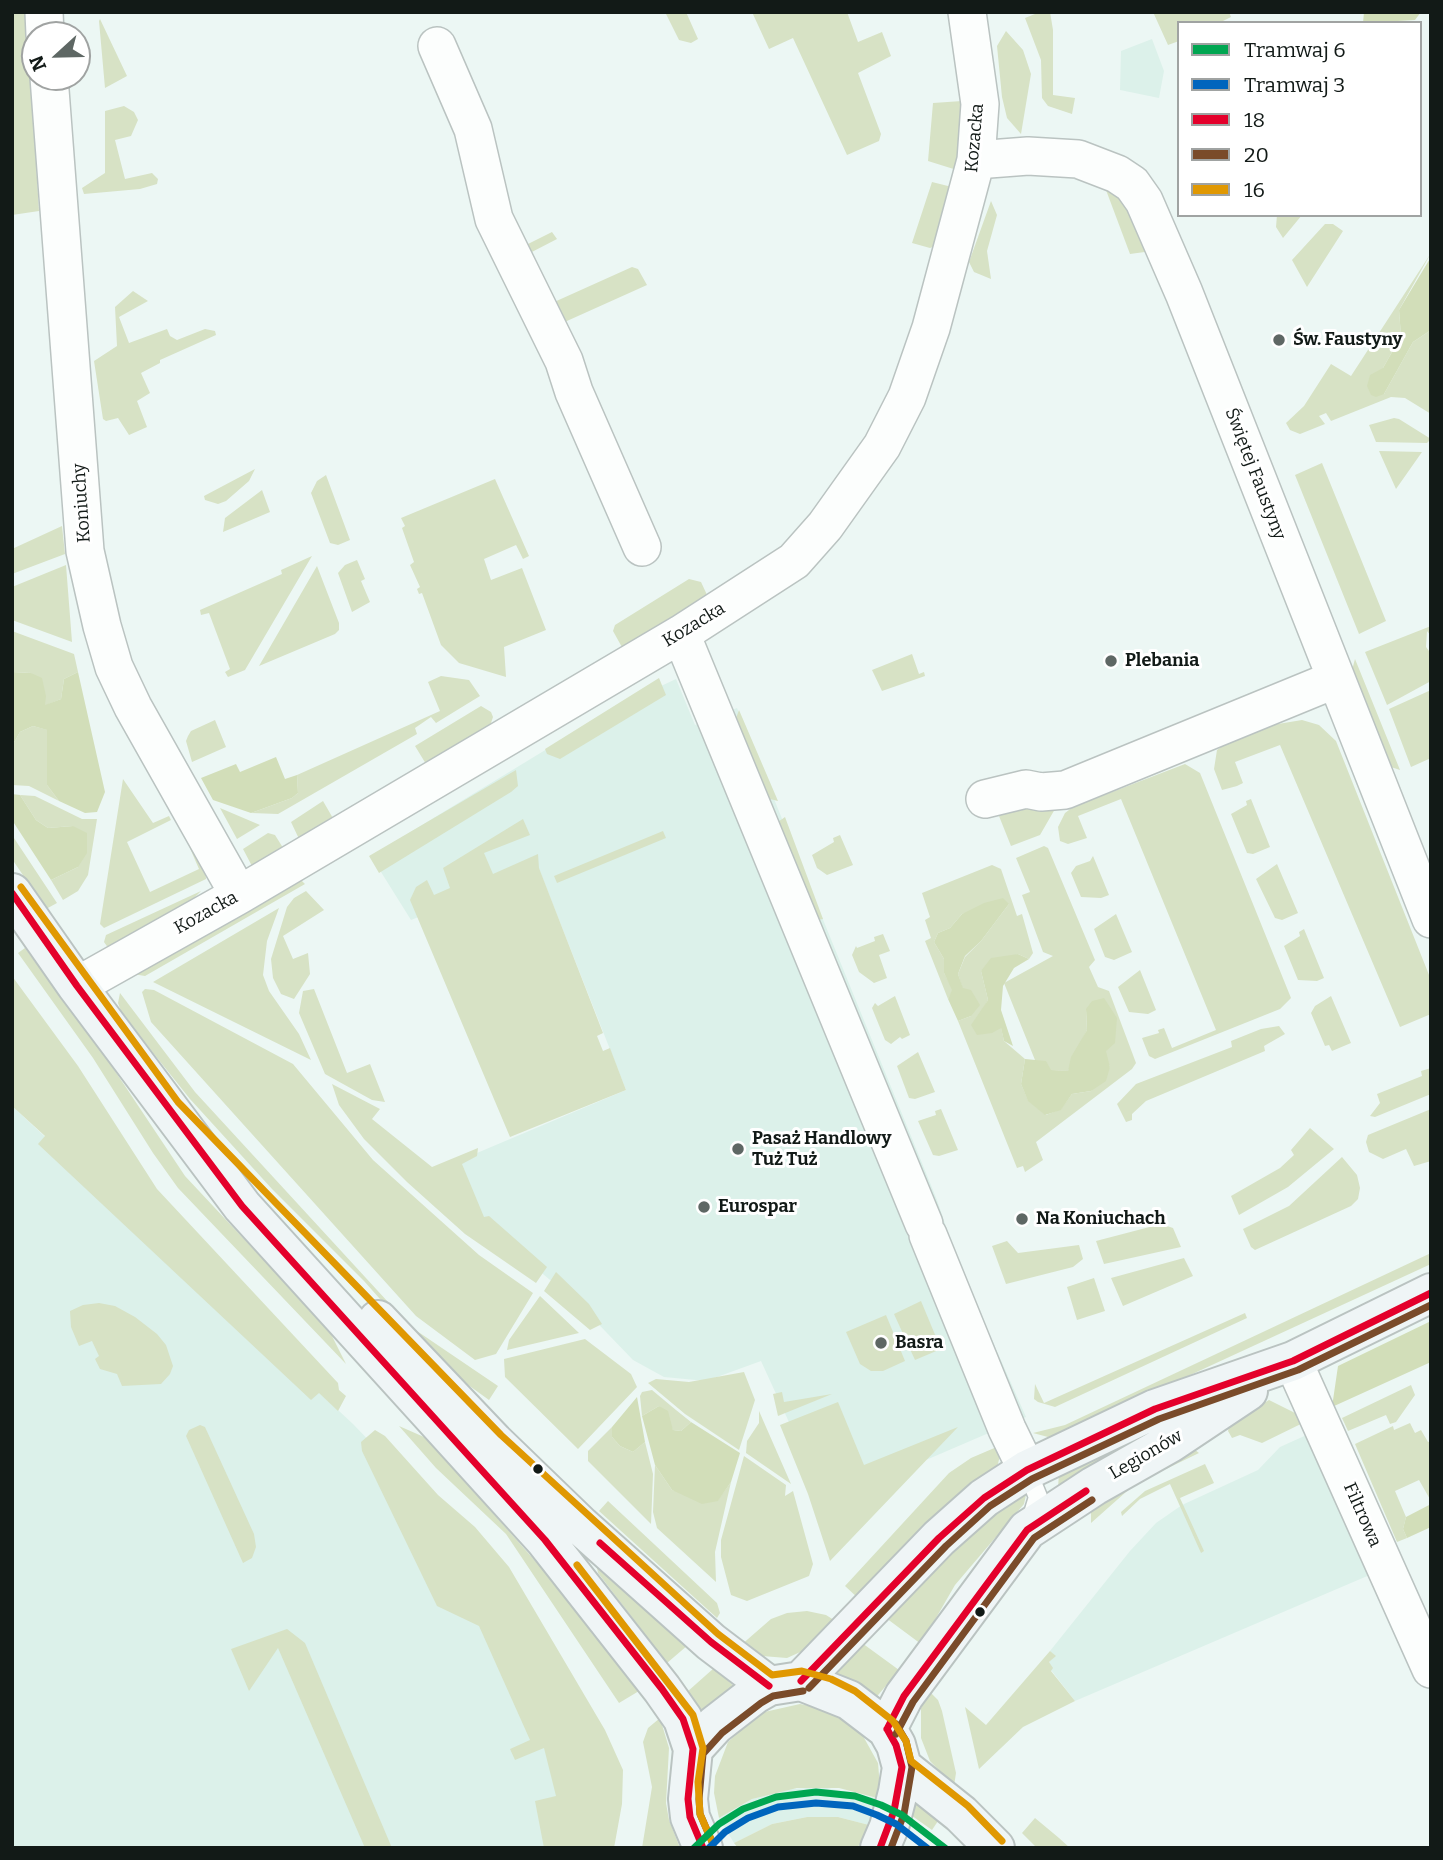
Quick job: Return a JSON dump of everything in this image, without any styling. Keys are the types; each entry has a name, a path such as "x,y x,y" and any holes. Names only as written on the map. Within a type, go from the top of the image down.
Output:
{"street":[{"name":"Kozacka","path":"77,986 239,895 681,634 794,561 825,527 882,446 907,397 931,328 976,160 980,104 967,12"},
{"path":"437,46 473,129 494,219 564,361 574,392 642,547"},
{"name":"Koniuchy","path":"49,91 85,551 102,626 114,667 133,707 239,895"},
{"name":"Świętej Faustyny","path":"976,160 1028,156 1078,159 1101,165 1132,184 1153,219 1431,919"},
{"path":"681,634 1007,1429 1027,1470"},
{"path":"985,799 1026,789 1041,792 1065,790 1336,679"},
{"path":"12,893 77,986 242,1206 545,1540 663,1689 683,1719 693,1749 688,1799 690,1817 703,1848"},
{"path":"170,1109 494,1442 711,1642 785,1684 849,1700 887,1728 896,1745 902,1767 894,1811 880,1848"},
{"name":"Legionów","path":"693,1749 737,1706 785,1684 984,1498 1027,1470 1155,1409 1293,1361 1431,1293"},
{"name":"Legionów","path":"887,1728 904,1696 1027,1530 1094,1486 1170,1443 1293,1361"},
{"name":"Filtrowa","path":"1293,1361 1431,1669"},
{"path":"902,1767 942,1798 995,1848"}],"lane":[{"path":"1027,1470 1038,1497 1027,1530"}],"shaded area":[{"path":"1152,39 1164,71 1159,98 1120,90 1121,51"},
{"path":"676,679 695,725 737,708 937,1200 959,1265 1026,1417 826,1503 761,1361 706,1381 664,1377 633,1360 580,1305 482,1223 458,1161 626,1090 539,869 411,920 371,856 616,707"},
{"path":"12,1106 353,1424 476,1551 606,1848 12,1848"},
{"path":"1311,1433 1372,1574 1075,1701 1051,1670 1049,1662 1055,1656 1050,1651 1130,1551 1156,1523 1182,1505 1258,1470 1280,1447"},
{"path":"822,1787 881,1799 873,1826 838,1817 807,1817 772,1824 734,1843 719,1818 752,1799 778,1790"}],"green space":[{"path":"12,12 27,12 28,21 21,21 21,91 32,91 39,211 12,215"},
{"path":"665,12 686,12 698,39 691,43 679,40"},
{"path":"752,12 847,12 858,42 882,32 891,56 858,73 881,134 879,141 847,155 793,38 769,49"},
{"path":"1040,12 1050,12 1053,30 1053,95 1075,98 1072,114 1048,106 1042,98 1041,60 1025,18"},
{"path":"1153,12 1229,12 1231,17 1223,21 1177,21 1177,42 1168,45"},
{"path":"1364,12 1421,12 1415,20 1363,21"},
{"path":"100,19 127,76 105,88 99,21"},
{"path":"1006,31 1023,50 1031,74 1021,134 1007,118 1002,97 997,46"},
{"path":"962,101 960,171 928,161 933,103"},
{"path":"124,106 134,112 138,120 131,136 115,140 125,179 152,173 158,179 157,184 140,189 84,194 82,188 105,173 105,111"},
{"path":"932,182 956,188 935,246 930,248 912,243"},
{"path":"1103,182 1125,198 1152,251 1130,254"},
{"path":"991,201 997,215 987,251 991,279 974,272 969,262"},
{"path":"1277,217 1300,217 1283,238 1276,227"},
{"path":"1325,224 1333,224 1343,231 1307,287 1292,260"},
{"path":"552,232 557,239 528,254 552,303 632,267 638,269 647,285 558,325 522,247"},
{"path":"1431,253 1399,310 1401,336 1383,368 1384,394 1413,342 1431,330 1431,414 1405,398 1391,397 1331,421 1326,413 1319,416 1325,424 1300,434 1290,430 1286,423 1304,406 1331,364 1351,376"},
{"path":"1431,257 1431,330 1413,342 1384,394 1376,397 1371,395 1367,386 1370,375 1383,368 1401,336 1399,310"},
{"path":"133,291 148,301 119,317 129,343 167,329 170,336 177,340 205,329 215,331 216,335 160,360 160,363 141,373 150,393 137,401 147,427 129,435 118,418 106,421 103,419 94,361 117,346 115,307"},
{"path":"1394,418 1431,439 1427,443 1376,442 1369,425"},
{"path":"1379,451 1422,452 1396,489"},
{"path":"1322,463 1386,621 1359,634 1295,475"},
{"path":"255,469 249,481 226,501 218,504 205,500 204,496"},
{"path":"326,475 350,540 338,545 330,543 311,493 317,481"},
{"path":"495,479 529,556 523,559 516,545 484,559 491,580 522,568 546,630 504,647 506,677 459,663 441,645 422,593 419,594 417,589 420,587 410,565 414,562 401,518"},
{"path":"262,490 270,512 223,532 225,518"},
{"path":"62,526 65,554 12,574 12,549"},
{"path":"312,556 245,670 228,677 225,672 230,669 209,613 201,615 200,610 282,574 281,570"},
{"path":"357,560 365,579 361,581 370,602 352,612 338,573 345,565"},
{"path":"66,565 72,642 12,620 12,587"},
{"path":"317,566 339,623 339,630 259,666"},
{"path":"689,579 701,582 708,597 623,649 613,631 615,625"},
{"path":"1431,626 1431,636 1427,631 1426,647 1429,651 1431,681 1387,705 1365,652"},
{"path":"12,631 74,654 78,672 64,679 61,699 44,706 31,673 12,672"},
{"path":"912,654 919,674 924,672 925,676 882,691 872,670"},
{"path":"1355,659 1400,770 1385,765 1351,674"},
{"path":"12,672 31,673 42,678 45,705 61,699 64,679 78,672 105,792 97,812 85,813 59,801 47,785 47,730 33,726 20,732 12,746"},
{"path":"441,676 469,680 480,696 436,723 431,717 415,728 417,734 278,814 251,813 292,798 298,793 297,775 440,711 428,682"},
{"path":"659,678 666,695 560,759 547,754 545,749"},
{"path":"1431,690 1431,758 1411,767 1389,709"},
{"path":"481,706 491,712 493,717 490,726 426,764 415,746"},
{"path":"739,710 778,801 766,798 735,721"},
{"path":"215,720 226,747 192,762 186,741 188,736 191,731"},
{"path":"1302,720 1319,725 1336,741 1431,980 1431,1014 1400,1027 1280,745 1235,762 1243,783 1237,786 1222,790 1214,769 1217,750 1224,745 1266,726"},
{"path":"33,726 48,730 47,785 59,801 29,786 12,785 12,746 20,732"},
{"path":"276,757 285,779 297,775 298,793 292,798 251,813 213,800 201,778 236,764 240,772"},
{"path":"1185,764 1200,773 1291,998 1280,1009 1155,1059 1149,1056 1142,1038 1159,1033 1158,1030 1164,1028 1172,1048 1216,1030 1121,799 1078,816 1087,838 1068,844 1060,841 1058,827 1065,813 1073,807"},
{"path":"516,770 518,786 511,792 379,873 369,856"},
{"path":"123,779 153,823 169,816 171,820 127,842 150,892 199,869 183,832 205,865 206,879 104,928 100,924"},
{"path":"12,794 20,795 36,820 48,828 73,826 87,833 87,853 78,867 51,880 12,820"},
{"path":"20,795 35,796 82,819 97,819 88,875 78,891 63,900 51,880 78,867 73,826 48,828 36,820"},
{"path":"1251,799 1270,847 1253,854 1247,853 1231,814 1247,805 1246,801"},
{"path":"323,801 334,820 300,841 291,822"},
{"path":"1059,802 1040,835 1011,846 997,811"},
{"path":"220,808 260,825 237,839"},
{"path":"785,817 823,919 817,920 778,822"},
{"path":"523,819 530,835 484,853 493,874 538,854 539,868 603,1033 597,1036 603,1051 610,1048 626,1090 510,1137 410,900 416,887 427,880 434,895 450,888 443,868"},
{"path":"663,831 666,838 557,883 554,876"},
{"path":"268,833 275,835 285,851 253,868 243,849"},
{"path":"12,835 57,903 46,909 12,859"},
{"path":"840,835 853,865 827,875 817,868 812,855 834,842 833,838"},
{"path":"1044,846 1048,848 1095,960 1089,967 1098,987 1109,991 1136,1063 1132,1069 1036,1142 1043,1160 1025,1172 1023,1166 1017,1168 958,1021 971,1016 958,974 965,957 1009,904 962,914 950,928 938,933 934,942 944,959 944,973 953,990 948,999 925,941 931,938 925,920 930,917 922,893 992,865 1001,869 1017,916 1022,914 1033,953 1029,959 1018,954 981,971 988,1000 979,1017 1001,1027 1004,1041 1025,1059 1021,1084 1028,1100 1046,1115 1061,1109 1072,1094 1091,1091 1110,1067 1086,1009 1087,1030 1068,1071 1039,1070 1004,983 1053,956 1043,952 1022,895 1030,892 1016,858"},
{"path":"1093,856 1109,895 1101,898 1081,897 1071,873 1076,866 1090,861"},
{"path":"1277,864 1298,913 1282,920 1275,918 1256,879"},
{"path":"299,878 305,884 145,976 133,974"},
{"path":"201,891 189,903 109,949 104,942 106,935"},
{"path":"306,891 324,910 283,936 293,959 308,953 310,974 294,999 281,994 273,978 271,959 287,907 294,898"},
{"path":"1003,898 1009,904 981,941 965,956 958,974 963,988 971,990 980,1005 971,1016 958,1021 948,999 952,990 944,973 944,959 934,942 938,933 950,928 962,914 984,903"},
{"path":"279,908 267,941 263,975 269,991 299,1034 311,1060 153,982"},
{"path":"1116,914 1132,952 1114,960 1105,957 1094,929"},
{"path":"1304,929 1324,978 1317,981 1298,980 1284,946 1300,936 1299,932"},
{"path":"883,934 890,951 879,955 887,978 874,983 859,972 852,955 856,946 857,948 875,941 874,937"},
{"path":"25,948 113,1068 185,1176 329,1330 346,1364 178,1188 93,1058 18,953"},
{"path":"1018,954 1029,959 1014,968 1003,986 1001,1010 1013,1046 1004,1041 1001,1028 992,1033 977,1035 971,1025 988,1000 981,971 991,958"},
{"path":"1140,970 1156,1010 1148,1014 1129,1012 1118,987"},
{"path":"12,976 78,1066 157,1189 338,1383 339,1390 346,1396 338,1411 319,1393 311,1400 38,1144 45,1136 12,1106"},
{"path":"145,989 154,990 293,1064 373,1160 479,1255 533,1293 496,1354 475,1360 416,1316 151,1022 142,992"},
{"path":"314,989 347,1073 370,1064 385,1102 372,1100 325,1074 299,1013 303,991"},
{"path":"120,993 195,1092 411,1327 498,1386 489,1400 435,1361 364,1281 272,1189 190,1099 122,1014 118,1003"},
{"path":"895,996 910,1035 902,1039 900,1037 891,1044 885,1040 872,1008 875,1003 878,1006"},
{"path":"1331,996 1351,1043 1332,1051 1329,1045 1325,1046 1311,1013 1315,1006"},
{"path":"1104,998 1117,1018 1115,1043 1106,1051 1110,1067 1106,1081 1091,1091 1072,1094 1061,1110 1045,1115 1028,1101 1021,1084 1025,1059 1046,1061 1051,1070 1068,1071 1071,1057 1087,1030 1086,1009 1092,1001"},
{"path":"1279,1026 1285,1034 1264,1046 1265,1051 1146,1101 1132,1114 1132,1120 1126,1122 1117,1104 1136,1084 1232,1047 1231,1041 1261,1029"},
{"path":"918,1052 935,1092 915,1099 909,1098 897,1066"},
{"path":"1431,1068 1431,1094 1375,1117 1370,1116 1380,1103 1377,1094 1422,1076 1421,1071"},
{"path":"332,1084 380,1109 372,1119 432,1167 478,1148 477,1156 462,1164 484,1217 489,1216 547,1267 536,1283 465,1234 407,1182 364,1139 339,1105"},
{"path":"941,1109 958,1150 939,1156 933,1155 918,1121 936,1115 935,1111"},
{"path":"1431,1109 1431,1161 1414,1166 1406,1149 1383,1159 1369,1152 1366,1142 1368,1135"},
{"path":"1310,1128 1334,1149 1288,1187 1239,1215 1231,1196 1280,1168 1294,1155 1291,1150"},
{"path":"1342,1157 1357,1175 1360,1188 1358,1199 1351,1206 1255,1250 1251,1247 1243,1229 1289,1206"},
{"path":"1161,1224 1173,1228 1181,1247 1104,1264 1096,1241"},
{"path":"1007,1241 1018,1253 1079,1245 1083,1259 1073,1267 1006,1284 992,1246"},
{"path":"1431,1253 1431,1264 1060,1435 1048,1437 1033,1433 1065,1425"},
{"path":"1184,1258 1193,1276 1123,1306 1111,1278"},
{"path":"556,1272 589,1304 602,1324 590,1330 544,1291"},
{"path":"1094,1278 1105,1311 1077,1320 1067,1287"},
{"path":"540,1296 579,1333 507,1350 509,1340"},
{"path":"921,1301 941,1349 915,1360 894,1314"},
{"path":"99,1303 115,1306 135,1317 157,1334 166,1345 173,1366 161,1384 122,1386 117,1374 100,1369 95,1359 99,1356 92,1341 79,1346 71,1327 70,1311 83,1305"},
{"path":"1245,1313 1247,1318 1055,1407 1038,1402 1034,1399 1035,1384 1044,1403"},
{"path":"886,1315 905,1361 883,1371 871,1371 860,1364 846,1332"},
{"path":"1431,1321 1431,1362 1332,1407 1338,1366"},
{"path":"585,1339 631,1374 637,1387 578,1449 505,1377 504,1359"},
{"path":"744,1372 755,1400 739,1450 685,1414 648,1383 656,1379 689,1382"},
{"path":"1411,1385 1415,1395 1396,1422 1390,1424 1386,1415 1348,1431 1342,1418"},
{"path":"652,1390 691,1422 681,1431 673,1430 659,1406 642,1416 640,1396 642,1392"},
{"path":"1233,1391 1058,1488 1059,1473"},
{"path":"782,1392 784,1402 832,1394 778,1416 773,1394"},
{"path":"637,1397 645,1442 633,1452 620,1446 612,1437 612,1427"},
{"path":"1269,1400 1309,1420 1262,1443 1240,1435 1232,1438 1228,1431 1230,1423"},
{"path":"838,1402 864,1465 958,1427 830,1561 808,1494 780,1425"},
{"path":"659,1406 668,1411 673,1430 681,1431 691,1422 740,1453 731,1482 718,1501 702,1504 672,1490 655,1465 642,1416"},
{"path":"759,1411 791,1484 746,1453 747,1441 759,1423"},
{"path":"1410,1423 1415,1433 1421,1430 1428,1442 1431,1441 1431,1501 1419,1480 1395,1491 1406,1517 1403,1529 1407,1538 1397,1542 1355,1444 1393,1426 1394,1430"},
{"path":"200,1425 205,1427 254,1534 256,1547 252,1558 243,1563 186,1436 189,1430"},
{"path":"399,1426 424,1437 435,1447 594,1628 591,1632 594,1636 597,1633 639,1691 619,1703 506,1534 436,1468"},
{"path":"612,1427 612,1437 620,1446 633,1452 645,1442 653,1474 651,1524 588,1461 588,1451"},
{"path":"375,1430 385,1436 438,1495 475,1527 509,1567 605,1730 623,1770 622,1804 614,1848 544,1848 535,1801 556,1796 544,1748 515,1760 510,1749 530,1740 479,1626 437,1606 362,1451 361,1442"},
{"path":"999,1446 1001,1451 997,1468 934,1516 859,1599 845,1586 949,1473 971,1458"},
{"path":"1190,1446 1199,1453 1135,1484 1091,1523 1091,1509"},
{"path":"744,1456 786,1485 785,1496 793,1491 813,1564 809,1576 747,1601 731,1595 721,1557 721,1540"},
{"path":"1205,1464 1214,1483 1180,1498 1204,1551 1201,1553 1170,1484 1140,1499 1122,1516 1121,1512 1145,1491"},
{"path":"655,1465 672,1490 718,1500 731,1482 715,1552 716,1582 657,1528 653,1512"},
{"path":"1024,1492 1024,1504 955,1585 921,1644 886,1618 980,1524"},
{"path":"608,1501 717,1603 720,1613 717,1618 599,1511"},
{"path":"1431,1504 1431,1527 1407,1538 1403,1529 1406,1517"},
{"path":"597,1568 601,1568 688,1645 667,1663 598,1573"},
{"path":"807,1611 826,1615 837,1622 807,1649 787,1658 762,1656 740,1646 771,1619 787,1613"},
{"path":"287,1629 305,1643 392,1848 365,1848 278,1648 249,1691 231,1649"},
{"path":"862,1643 899,1670 874,1700 831,1677"},
{"path":"1050,1651 1056,1656 1049,1662 1053,1668 1051,1671 1075,1701 1023,1727 979,1769 965,1707 986,1725"},
{"path":"714,1668 736,1688 705,1717 687,1692"},
{"path":"928,1690 938,1700 942,1711 956,1773 954,1786 930,1761 921,1738 921,1708"},
{"path":"800,1704 826,1709 853,1725 863,1736 878,1763 881,1799 839,1788 797,1788 752,1799 719,1818 714,1793 715,1776 728,1742 760,1713"},
{"path":"660,1718 669,1748 666,1803 669,1820 680,1848 642,1848 652,1787 643,1742 648,1728"},
{"path":"911,1796 940,1818 932,1830 908,1813"},
{"path":"807,1817 838,1817 873,1826 857,1848 738,1848 734,1843 772,1824"},
{"path":"1035,1818 1070,1848 1037,1848 1022,1833"}],"tram line":[{"name":"6","path":"694,1848 719,1824 743,1809 776,1797 816,1792 855,1796 881,1805 902,1815 945,1848"},
{"name":"3","path":"709,1848 725,1832 748,1818 778,1807 816,1803 853,1806 877,1815 896,1824 927,1848"}],"transit line":[{"name":"16","path":"21,887 178,1102 501,1435 718,1634 772,1675 802,1671 831,1679 855,1691 893,1721 906,1741 911,1761 968,1806 1002,1841"},
{"name":"18","path":"12,893 77,986 242,1206 545,1540 662,1689 683,1719 693,1749 688,1799 690,1817 703,1848"},
{"name":"18","path":"801,1681 939,1538 984,1498 1027,1470 1155,1409 1293,1361 1431,1293"},
{"name":"20","path":"809,1688 946,1546 990,1506 1032,1479 1159,1419 1298,1370 1431,1305"},
{"name":"18","path":"887,1729 904,1696 1027,1530 1086,1491"},
{"name":"20","path":"896,1734 913,1702 1034,1538 1092,1500"},
{"name":"18","path":"600,1543 711,1642 769,1686"},
{"name":"16","path":"577,1565 693,1715 703,1748 698,1782 700,1814 713,1844"},
{"name":"20","path":"713,1844 700,1814 703,1754 722,1733 761,1703 773,1696 803,1691"},
{"name":"20","path":"891,1848 904,1814 912,1767 906,1741 896,1724"},
{"name":"18","path":"880,1848 894,1811 902,1767 896,1745 887,1729"}],"place":[{"name":"Św. Faustyny","path":"1279,340"},
{"name":"Plebania","path":"1111,661"},
{"name":"Pasaż Handlowy Tuż Tuż","path":"738,1149"},
{"name":"Eurospar","path":"704,1207"},
{"name":"Na Koniuchach","path":"1022,1219"},
{"name":"Basra","path":"881,1343"}]}
